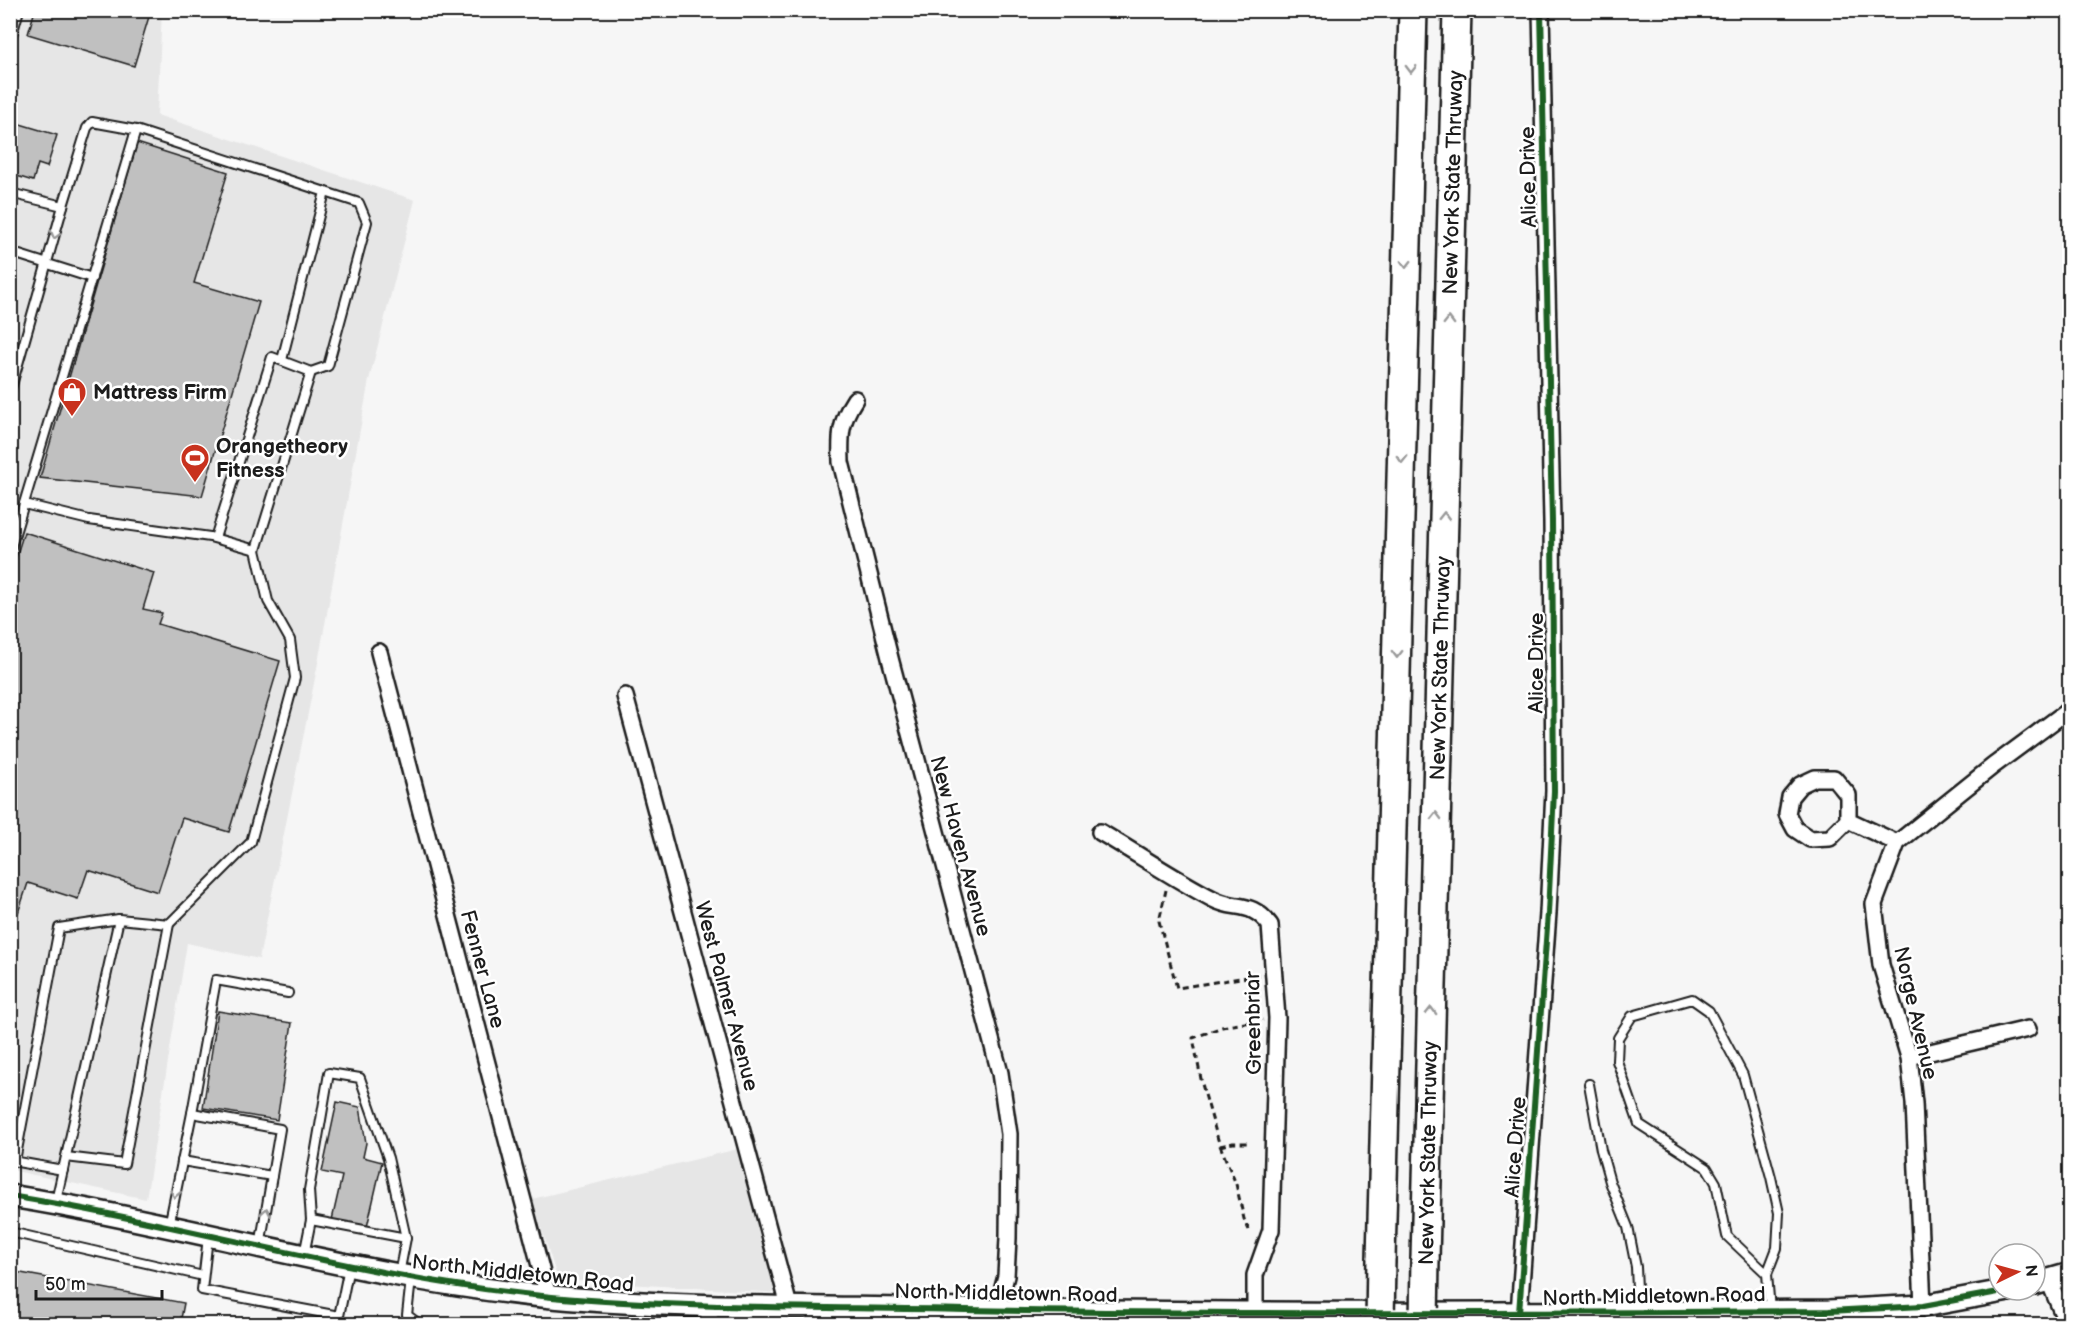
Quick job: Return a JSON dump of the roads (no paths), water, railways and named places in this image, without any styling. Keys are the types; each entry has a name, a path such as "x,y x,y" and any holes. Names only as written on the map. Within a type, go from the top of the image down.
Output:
{"highway":[{"name":"New York State Thruway","path":"1380,1324 1413,10"},
{"name":"New York State Thruway","path":"1424,1324 1457,10"}],"street":[{"name":"Alice Drive","path":"1519,1313 1547,925 1554,791 1552,521 1541,10"},
{"name":"New Haven Avenue","path":"855,399 846,414 840,433 841,462 891,662 1000,1073 1009,1134 1008,1238 1006,1276 996,1317"},
{"name":"Fenner Lane","path":"379,652 548,1296"},
{"name":"West Palmer Avenue","path":"625,696 789,1306"},
{"path":"1848,820 1897,843 1993,766 2070,709"},
{"path":"1815,778 1834,778 1848,795 1848,820 1830,838 1810,838 1795,829 1787,814 1790,797 1800,784 1815,778"},
{"name":"Greenbriar","path":"1100,832 1215,900 1251,908 1262,915 1270,925 1277,1018 1271,1230 1255,1275 1255,1319"},
{"name":"Norge Avenue","path":"1897,843 1874,904 1881,965 1909,1057 1914,1103 1923,1306"},
{"path":"1909,1057 2028,1029"},
{"name":"North Middletown Road","path":"10,1196 55,1203 303,1257 405,1276 548,1296 627,1302 708,1314 789,1306 996,1317 1255,1319 1519,1313 1591,1319 1638,1312 1739,1318 1771,1311 1923,1306 1987,1294"},
{"path":"2047,1281 2070,1274"},
{"path":"2047,1291 2067,1324"}],"lane":[{"path":"10,42 19,10"},
{"path":"10,392 63,206 87,128 92,122 135,130 359,203 367,222 328,366 311,372 272,357 214,538"},
{"path":"10,549 135,130"},
{"path":"282,360 325,192"},
{"path":"10,193 63,206"},
{"path":"10,252 92,278"},
{"path":"66,1157 124,1164 169,924 251,842 295,678 290,640 268,601 256,550 311,372"},
{"path":"24,504 89,520 214,538 256,550"},
{"path":"63,1170 13,1161 59,928 119,919 169,924"},
{"path":"55,1203 119,919"},
{"path":"169,1227 216,980 288,993"},
{"path":"1767,1274 1727,1236 1716,1183 1707,1168 1639,1124 1617,1061 1618,1038 1632,1016 1692,999 1709,1011 1743,1075 1772,1177 1779,1213 1778,1248 1767,1274 1771,1311"},
{"path":"303,1257 311,1220 309,1190 329,1073 360,1078 388,1158 406,1238 407,1315 418,1324"},
{"path":"1589,1084 1601,1150 1610,1182 1628,1227 1636,1267 1638,1312"},
{"path":"192,1113 280,1129 260,1247"},
{"path":"182,1161 272,1176"},
{"path":"311,1220 406,1238"},
{"path":"10,1232 203,1276"},
{"path":"208,1236 202,1290 339,1316 349,1265"}],"place":[{"name":"Mattress Firm","path":"72,418"},
{"name":"Orangetheory Fitness","path":"195,484"}]}
